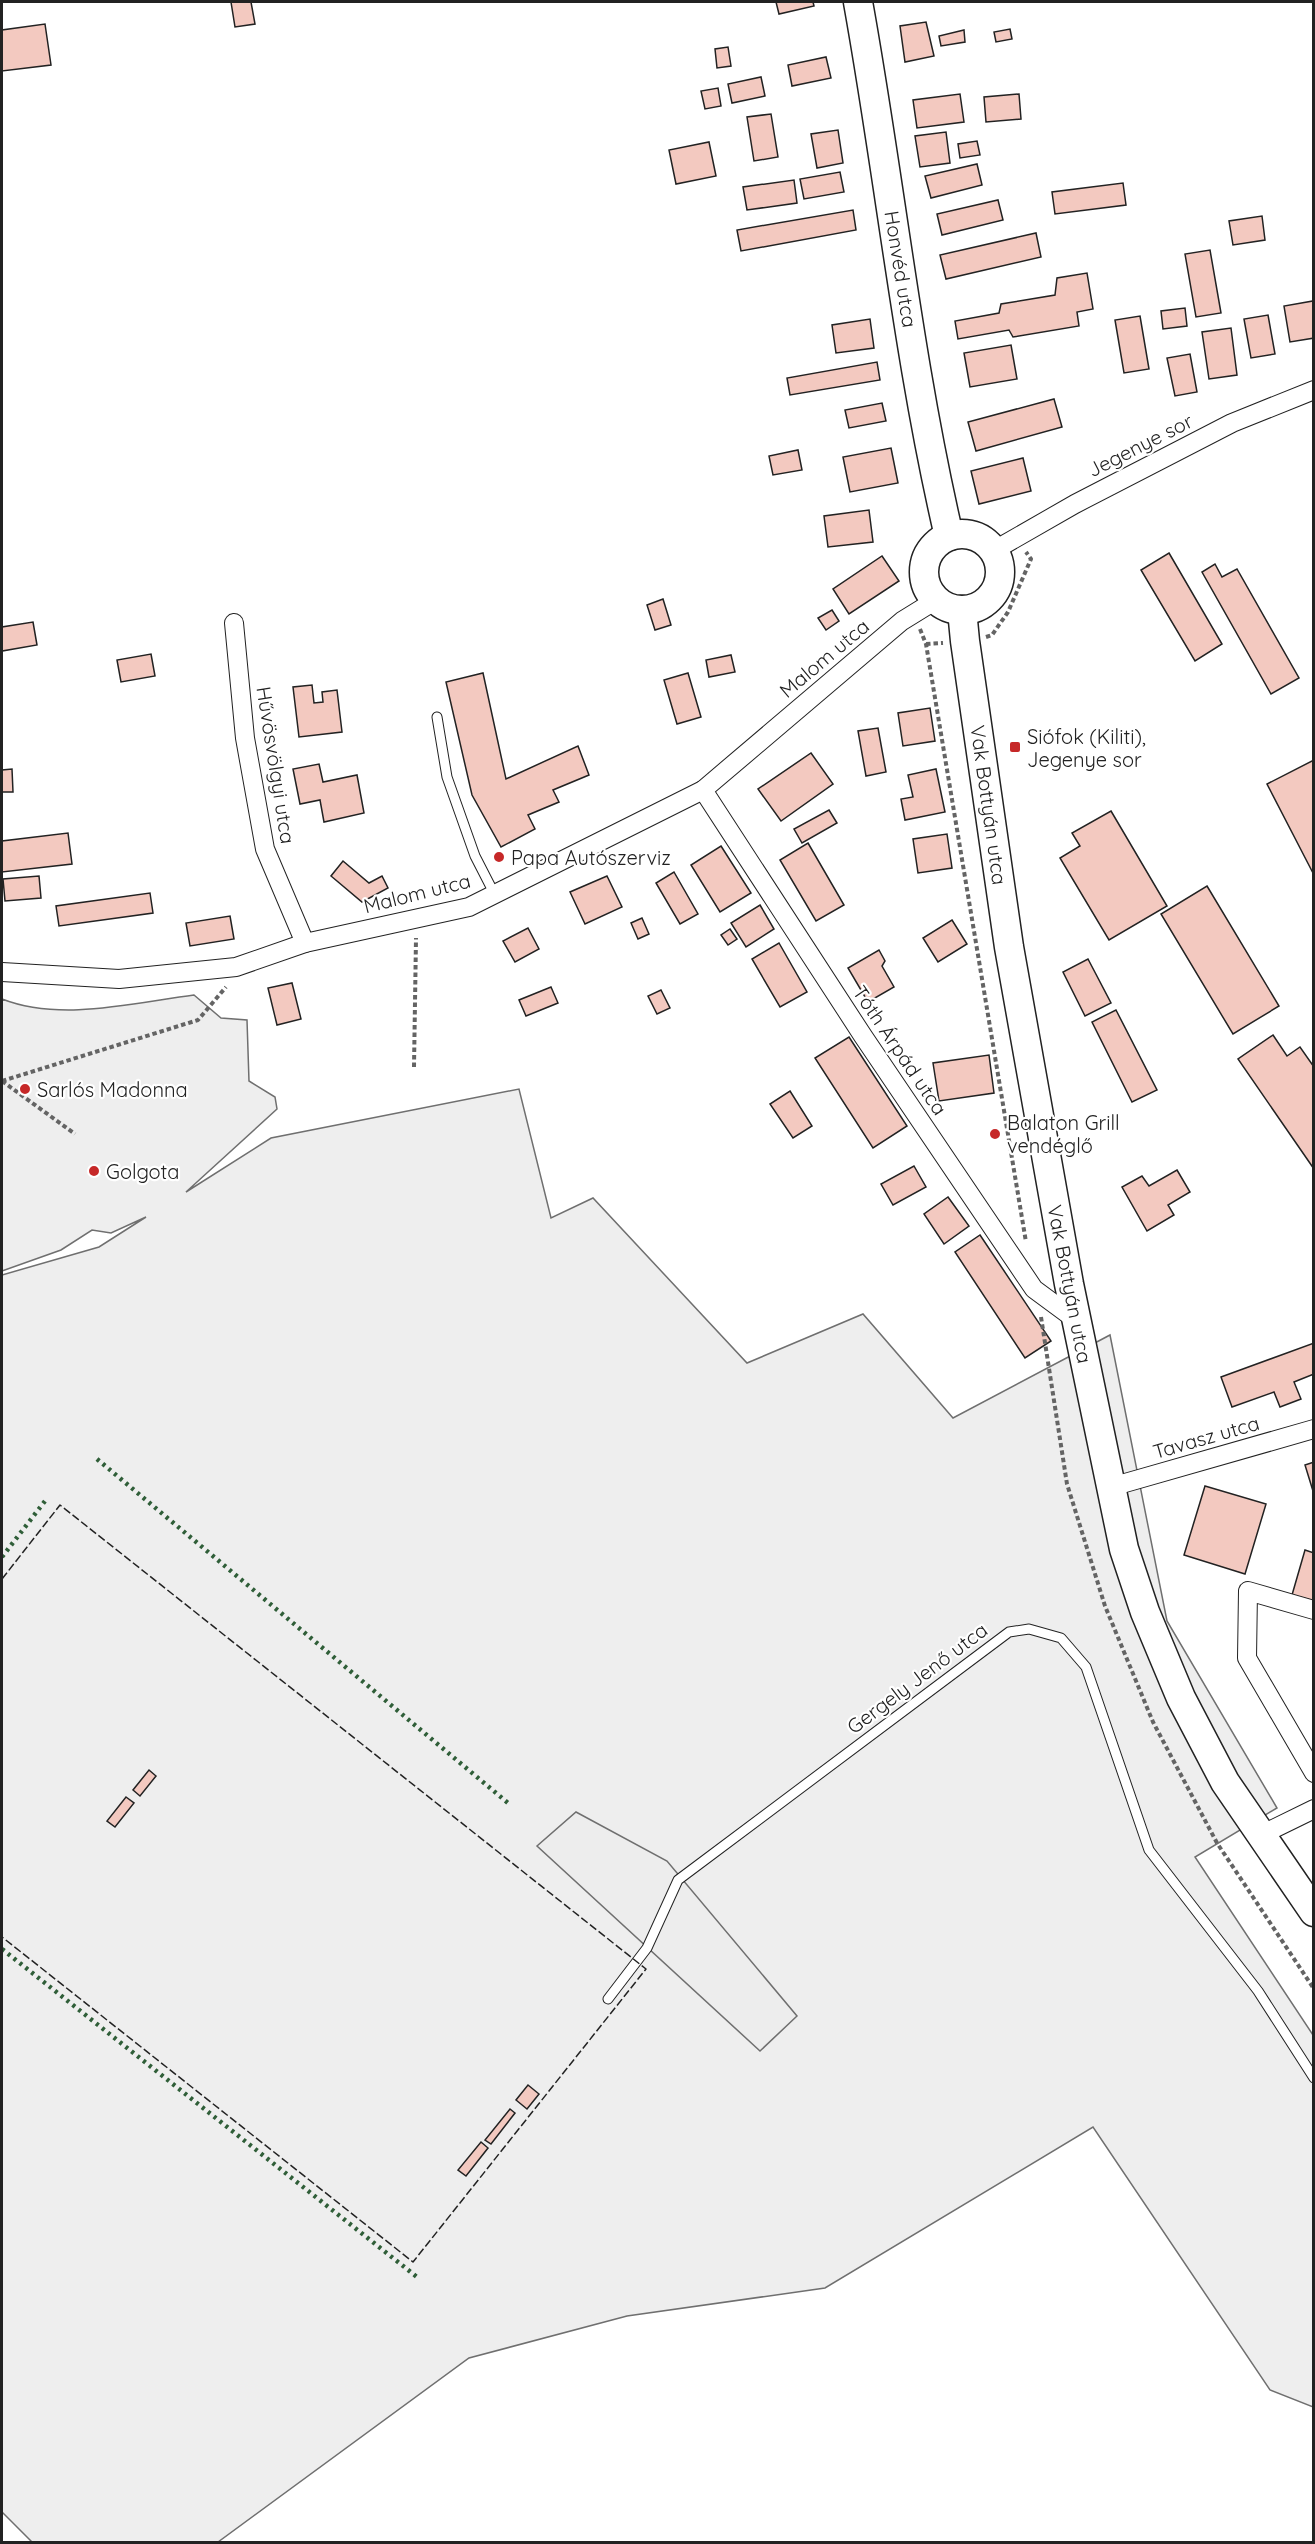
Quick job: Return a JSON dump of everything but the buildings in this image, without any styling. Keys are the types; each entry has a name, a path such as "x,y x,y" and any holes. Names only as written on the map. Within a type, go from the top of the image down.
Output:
{"main road":[{"name":"Honvéd utca","path":"858,2 921,397 949,536"},
{"path":"961,534 973,536 985,542 1004,545 998,584 984,603 962,610 953,609 936,600 925,581 924,570 931,550 949,536 961,534"},
{"name":"Vak Bottyán utca","path":"962,610 1009,947 1076,1320 1124,1549 1145,1612 1181,1698 1225,1782 1314,1912"}],"street":[{"name":"Jegenye sor","path":"1004,545 1074,504 1232,423 1314,390"},
{"name":"Malom utca","path":"2,972 119,979 236,967 305,943 469,908 703,790 902,621 936,600"},
{"name":"Hűvösvölgyi utca","path":"234,623 245,738 265,849 305,943"},
{"name":"Tóth Árpád utca","path":"703,790 863,1036 1034,1289 1076,1320"},
{"name":"Tavasz utca","path":"1111,1487 1314,1430"},
{"path":"1314,1610 1248,1591 1247,1658 1314,1773"},
{"path":"1261,1834 1314,1809"}],"lane":[{"path":"437,717 447,777 475,856 495,895"},
{"name":"Gergely Jenő utca","path":"608,1999 647,1948 678,1880 1010,1632 1029,1629 1060,1638 1086,1667 1149,1850 1258,1991 1314,2078"}],"path":[{"path":"926,644 965,641 992,635 1008,612 1031,559 1004,545"},
{"path":"414,1067 416,919"},
{"path":"2,1081 198,1020 223,992 236,967"},
{"path":"2,1081 75,1134"}],"shaded area":[{"path":"194,995 221,1018 247,1020 249,1081 275,1097 277,1109 186,1192 271,1138 519,1089 551,1218 593,1198 747,1363 863,1314 953,1418 1110,1335 1167,1621 1277,1808 1195,1857 1313,2035 1313,2407 1270,2390 1093,2127 825,2288 627,2316 469,2358 218,2542 32,2542 2,2512 2,1275 99,1247 146,1217 111,1233 92,1230 61,1250 2,1271 2,999 25,1006 73,1010 122,1006"},
{"path":"576,1812 667,1861 797,2016 760,2051 537,1846"}],"hedge":[{"path":"97,1459 508,1803"},
{"path":"2,1557 45,1501"},
{"path":"2,1949 417,2277"}],"fence":[{"path":"2,1579 60,1505 646,1969 413,2262 2,1937"}],"place":[{"name":"Siófok (Kiliti), Jegenye sor","path":"1015,747"},
{"name":"Papa Autószerviz","path":"499,857"},
{"name":"Sarlós Madonna","path":"25,1089"},
{"name":"Balaton Grill vendéglő","path":"995,1134"},
{"name":"Golgota","path":"94,1171"}]}
